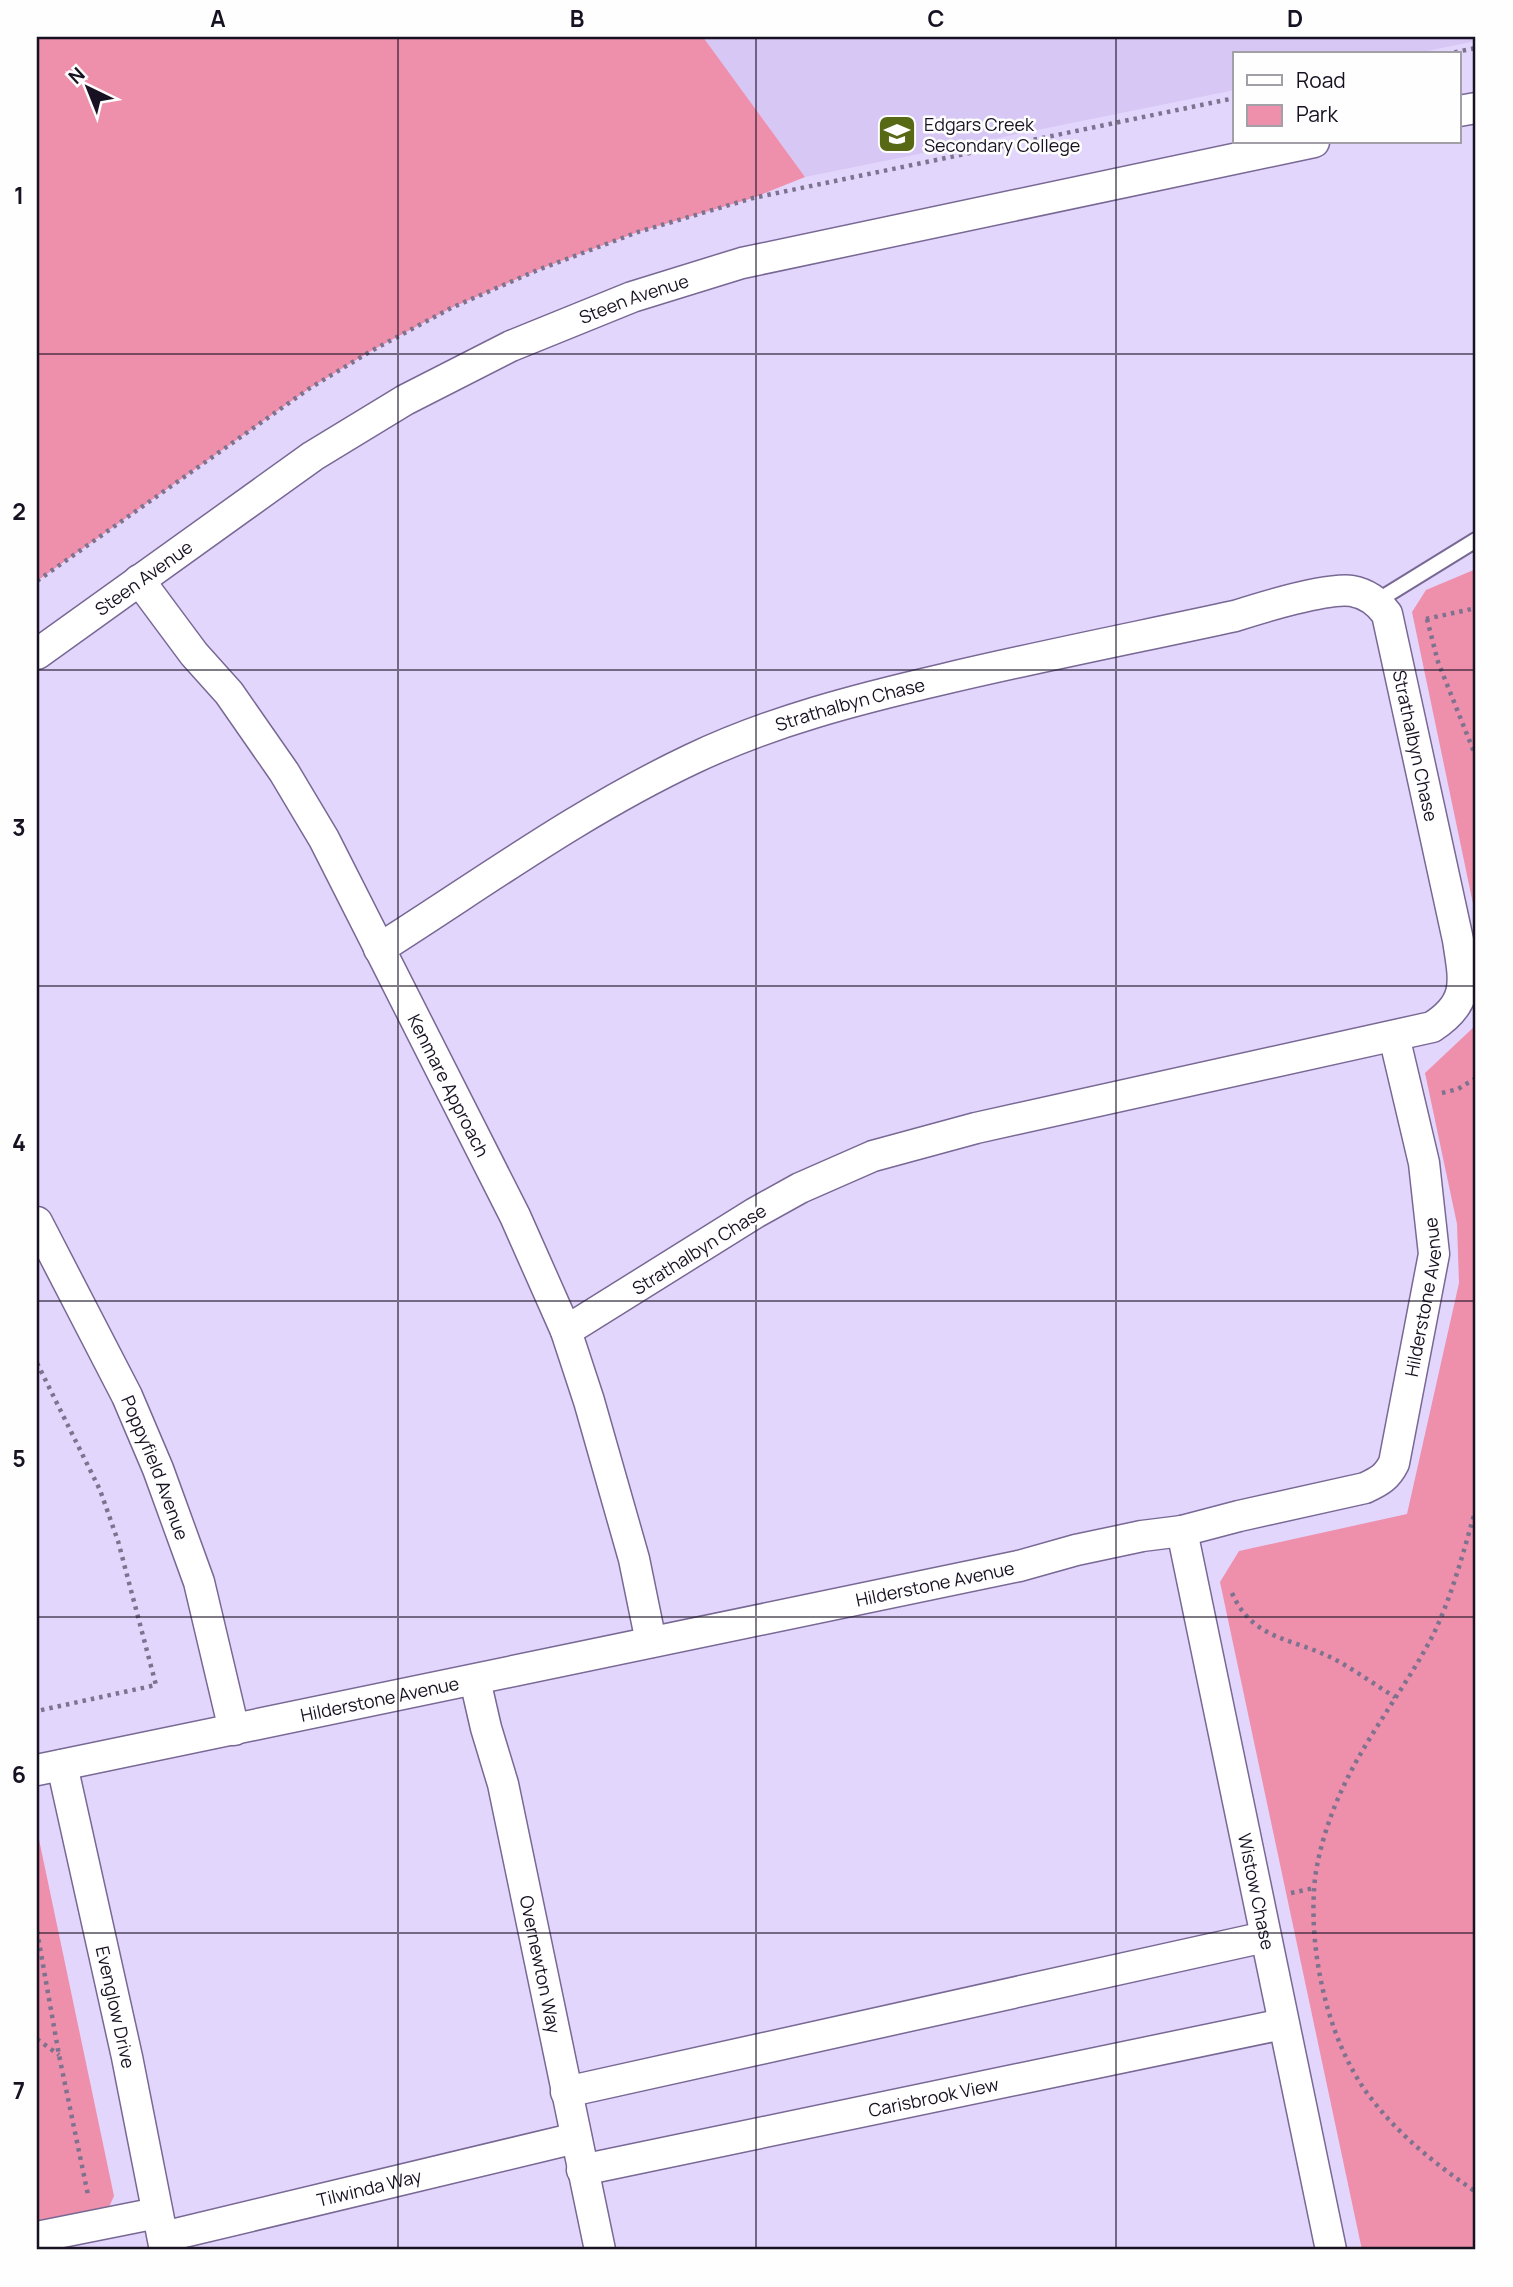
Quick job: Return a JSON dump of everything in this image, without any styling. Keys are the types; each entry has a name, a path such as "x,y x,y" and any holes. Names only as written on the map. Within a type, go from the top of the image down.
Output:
{"street":[{"name":"Steen Avenue","path":"37,654 313,456 405,400 511,346 632,297 742,263 1305,144"},
{"name":"Kenmare Approach","path":"139,580 194,654 229,693 284,772 324,839 515,1216 566,1331 635,1559 652,1642"},
{"name":"Strathalbyn Chase","path":"379,949 545,839 605,804 693,759 778,724 878,695 1235,616 1273,604 1339,590 1353,591 1377,601 1387,614 1463,973 1462,991 1457,1005 1447,1017 1432,1027 976,1128 873,1156 800,1188 755,1213 566,1331"},
{"name":"Hilderstone Avenue","path":"50,1768 1019,1566 1142,1536 1182,1531 1366,1488 1382,1481 1394,1462 1434,1254 1424,1163 1394,1036"},
{"name":"Poppyfield Avenue","path":"37,1222 127,1396 158,1469 199,1582 234,1730"},
{"name":"Wistow Chase","path":"1182,1531 1331,2250"},
{"name":"Overnewton Way","path":"475,1679 503,1784 600,2250"},
{"name":"Evenglow Drive","path":"50,1768 127,2057 162,2233"},
{"path":"566,2092 1265,1937"},
{"name":"Carisbrook View","path":"582,2170 1283,2024"},
{"name":"Tilwinda Way","path":"37,2237 95,2225 162,2233 576,2138"}],"lane":[{"path":"1377,601 1476,540"}],"path":[{"path":"1456,52 1476,48"},
{"path":"1476,608 1427,619 1438,662 1476,757"},
{"path":"1476,1234 1476,1261"},
{"path":"37,1363 100,1490 118,1541 156,1685 37,1711"},
{"path":"1476,1508 1456,1581 1433,1634 1364,1750 1336,1806 1323,1843 1314,1888 1314,1933 1325,1999 1348,2061 1367,2093 1401,2133 1434,2164 1476,2192"},
{"path":"1191,1579 1223,1573 1243,1614 1252,1623 1270,1635 1333,1658 1395,1697"},
{"path":"37,1931 59,2055 95,2225"},
{"path":"37,2039 59,2055"}],"shaded area":[{"name":"Edgars Creek Secondary College","path":"703,37 1476,37 1476,41 1423,52 1233,52 1233,90 805,177"}],"green space":[{"path":"37,37 703,37 805,177 753,198 638,232 540,269 451,308 310,388 37,581"},
{"path":"1476,569 1476,918 1412,612 1426,590"},
{"path":"1476,1025 1476,2250 1362,2250 1220,1582 1239,1551 1407,1514 1459,1283 1457,1224 1425,1073"},
{"path":"37,1830 114,2196 109,2207 37,2223"}],"place":[{"name":"Edgars Creek Secondary College","path":"897,134"}]}
